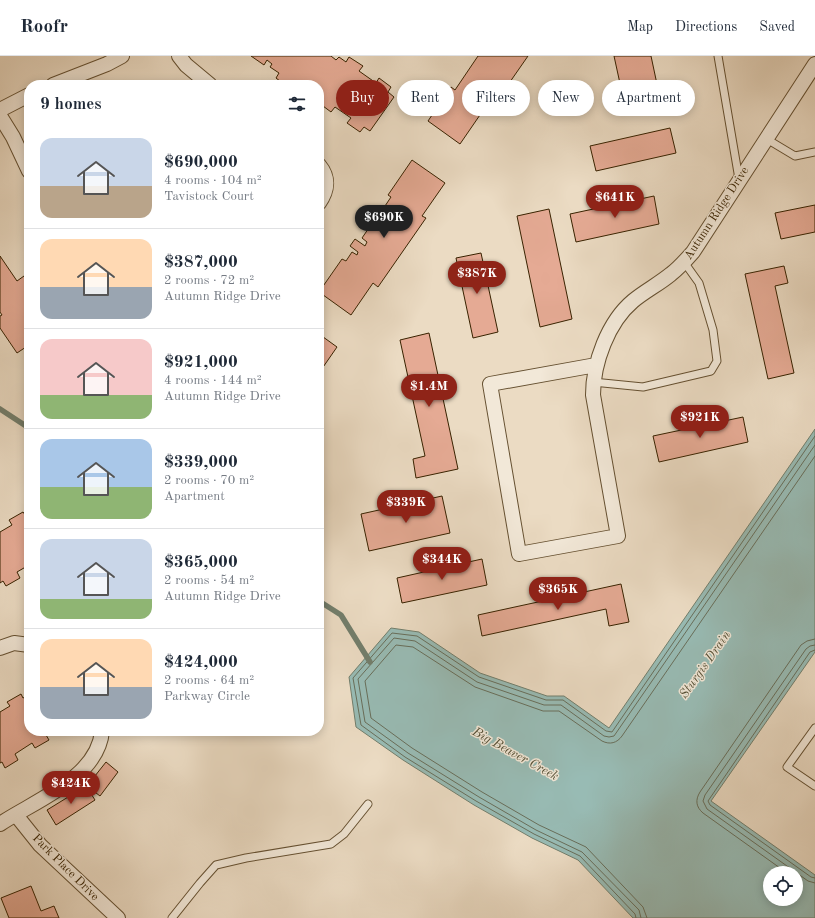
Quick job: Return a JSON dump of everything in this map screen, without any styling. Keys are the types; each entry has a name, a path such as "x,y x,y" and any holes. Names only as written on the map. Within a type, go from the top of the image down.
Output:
{"street":[{"path":"66,80 107,64 122,56"},
{"path":"179,56 186,65 204,80"},
{"name":"Autumn Ridge Drive","path":"596,365 490,384 519,554 618,536 594,395 593,382 596,365 600,354 616,322 633,301 672,274 693,252 765,138 815,64"},
{"path":"0,110 24,97"},
{"path":"0,116 13,137 24,160"},
{"path":"324,174 326,178 326,188 324,192"},
{"path":"0,648 14,643 24,644"},
{"path":"0,824 77,776 89,762 100,736"},
{"name":"Park Place Drive","path":"16,815 40,845 118,918"}],"lane":[{"path":"718,56 739,179"},
{"path":"765,138 795,156 815,152"},
{"path":"593,382 643,387 711,371 717,361 713,330 698,283 684,262"},
{"path":"815,728 787,767 815,786"},
{"path":"172,918 200,882 216,865 246,858 331,844 344,834 368,804"}],"water":[{"name":"Sturgis Drain","path":"815,429 815,652 711,801 802,866 763,866 763,906 803,906 803,866 815,875 815,918 633,918 578,860 532,838 474,805 403,760 356,727 349,677 391,628 419,632 480,673 547,696 564,696 609,728"}],"building":[{"path":"251,56 331,56 336,60 339,57 346,62 349,57 363,66 359,71 372,80 336,80 336,108 331,112 324,107 324,80 279,80 276,78 279,73 270,67 272,64 267,60 264,65"},
{"path":"478,56 528,56 511,80 462,80 462,116 479,116 460,144 428,121 431,116 454,116 454,89 455,90"},
{"path":"614,56 651,56 656,80 619,80"},
{"path":"389,93 394,97 389,104"},
{"path":"348,116 381,116 370,131 364,127 360,132 347,123 351,118"},
{"path":"670,128 676,153 596,171 590,146"},
{"path":"412,160 445,183 422,216 426,218 378,287 373,283 351,315 324,296 324,285 342,259 346,261 352,252 357,255 358,252 350,246 355,239 365,246 367,242 362,238 375,219 380,223 382,220 373,213 378,206 387,212 390,209 385,206 391,197 388,195"},
{"path":"654,196 659,224 576,242 570,214"},
{"path":"815,205 815,232 781,239 775,213"},
{"path":"549,209 572,319 540,327 517,216"},
{"path":"481,253 498,332 473,338 456,258"},
{"path":"0,256 17,281 24,276 24,348 17,353 0,328 0,316 2,315 0,312"},
{"path":"784,266 788,283 775,286 794,373 768,379 745,274"},
{"path":"429,333 458,469 416,478 413,459 425,456 400,340"},
{"path":"324,338 337,347 324,366"},
{"path":"743,417 748,442 659,462 653,436"},
{"path":"442,496 450,533 369,551 361,514"},
{"path":"23,512 24,513 24,568 17,572 20,578 6,586 3,581 0,583 0,532 12,525 9,520"},
{"path":"482,559 487,585 402,603 397,578"},
{"path":"621,584 629,622 609,626 606,609 482,636 478,615"},
{"path":"21,694 24,698 24,736 47,736 49,740 35,748 32,743 15,754 18,760 5,768 2,762 0,763 0,712 10,706 7,702"},
{"path":"106,762 118,772 100,796 87,786"},
{"path":"86,786 95,800 56,825 47,810"},
{"path":"31,886 41,911 54,906 59,918 9,918 1,898"}],"waterway":[{"name":"Big Beaver Creek","path":"0,409 24,425"},
{"name":"Big Beaver Creek","path":"324,604 341,615 370,662"}]}
